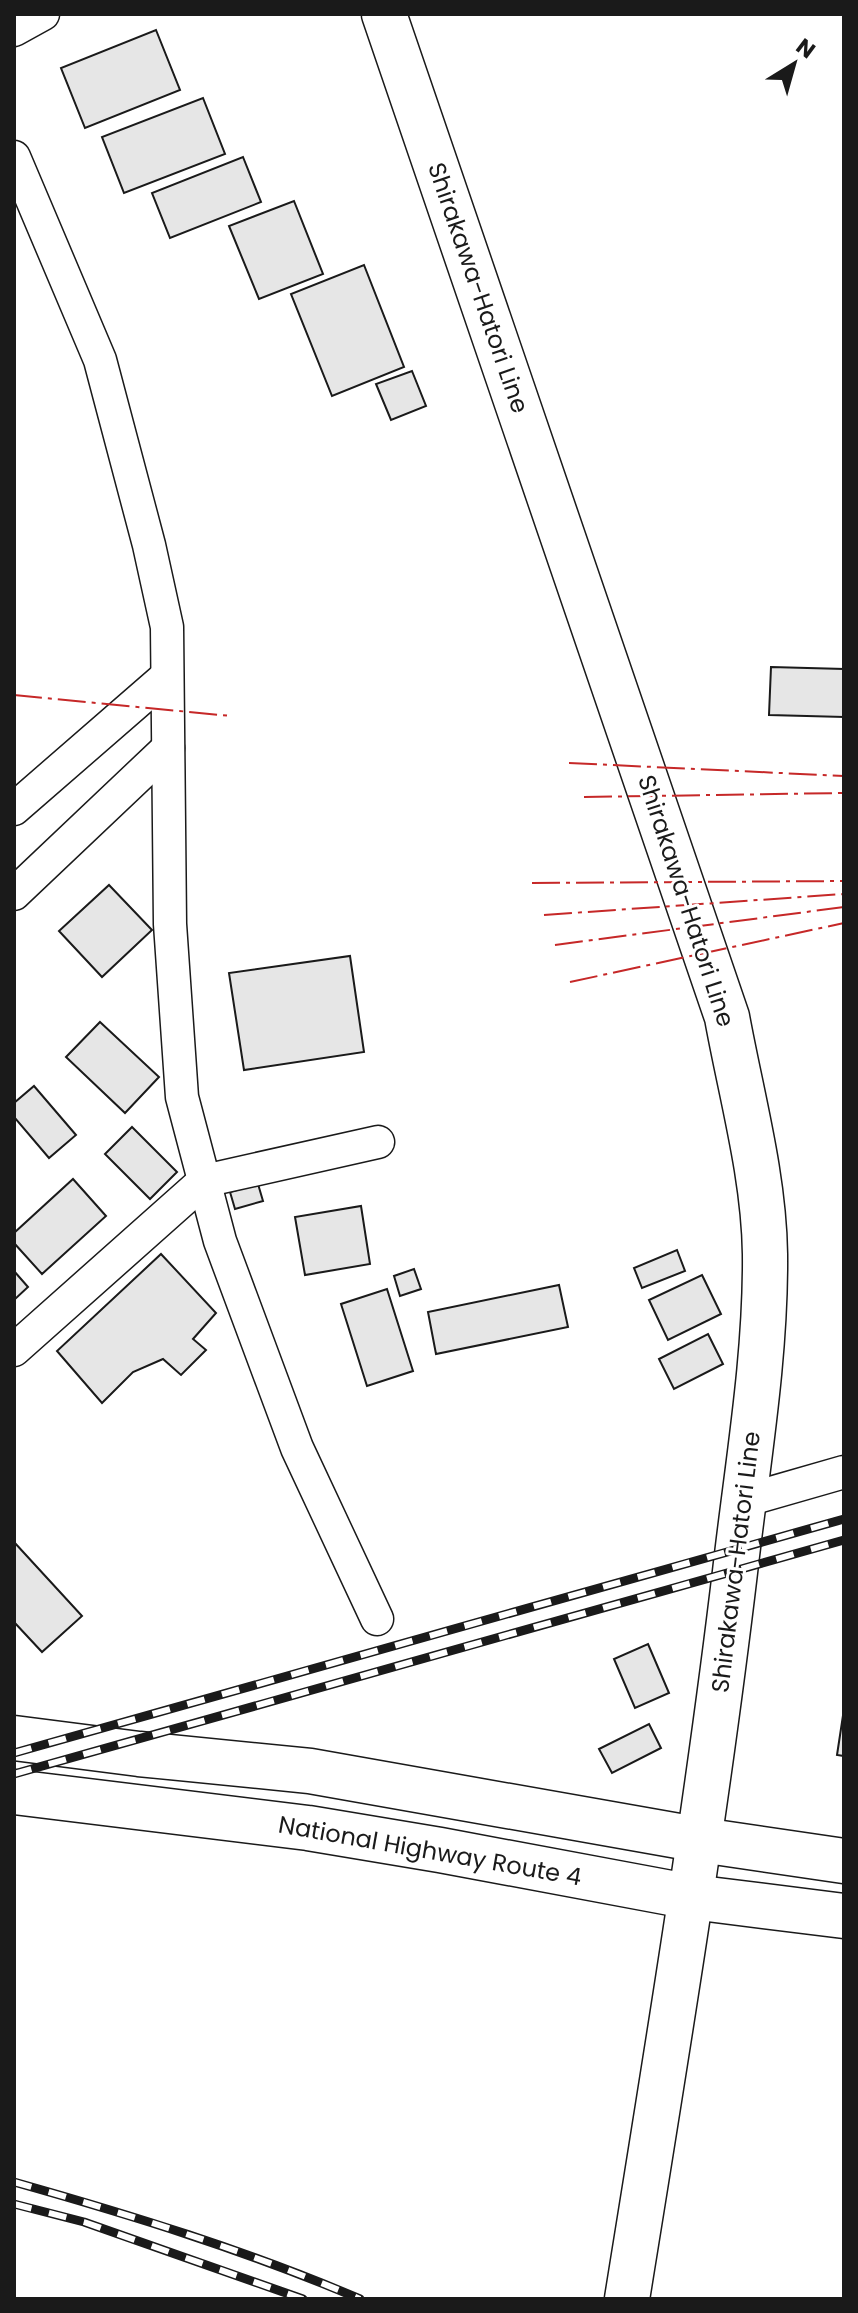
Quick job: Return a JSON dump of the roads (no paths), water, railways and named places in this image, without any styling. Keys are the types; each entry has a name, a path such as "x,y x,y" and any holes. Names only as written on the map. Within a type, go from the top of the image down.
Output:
{"main road":[{"name":"Shirakawa-Hatori Line","path":"384,14 727,1017 757,1178 765,1251 764,1328 701,1840 627,2299"},
{"path":"14,1738 310,1771 701,1840 844,1861"},
{"name":"National Highway Route 4","path":"14,1792 308,1828 692,1897 844,1916"}],"street":[{"path":"14,30 43,14"},
{"path":"14,157 100,360 149,545 167,627 170,924 182,1097 220,1241 297,1448 377,1619"},
{"path":"14,809 167,676"},
{"path":"14,894 168,748"},
{"path":"14,1350 204,1181 378,1142"},
{"path":"743,1501 844,1472"}],"railway":[{"path":"14,1753 844,1519"},
{"path":"14,1774 844,1540"},
{"path":"14,2182 189,2235 360,2299"},
{"path":"14,2204 84,2222 303,2299"}]}
